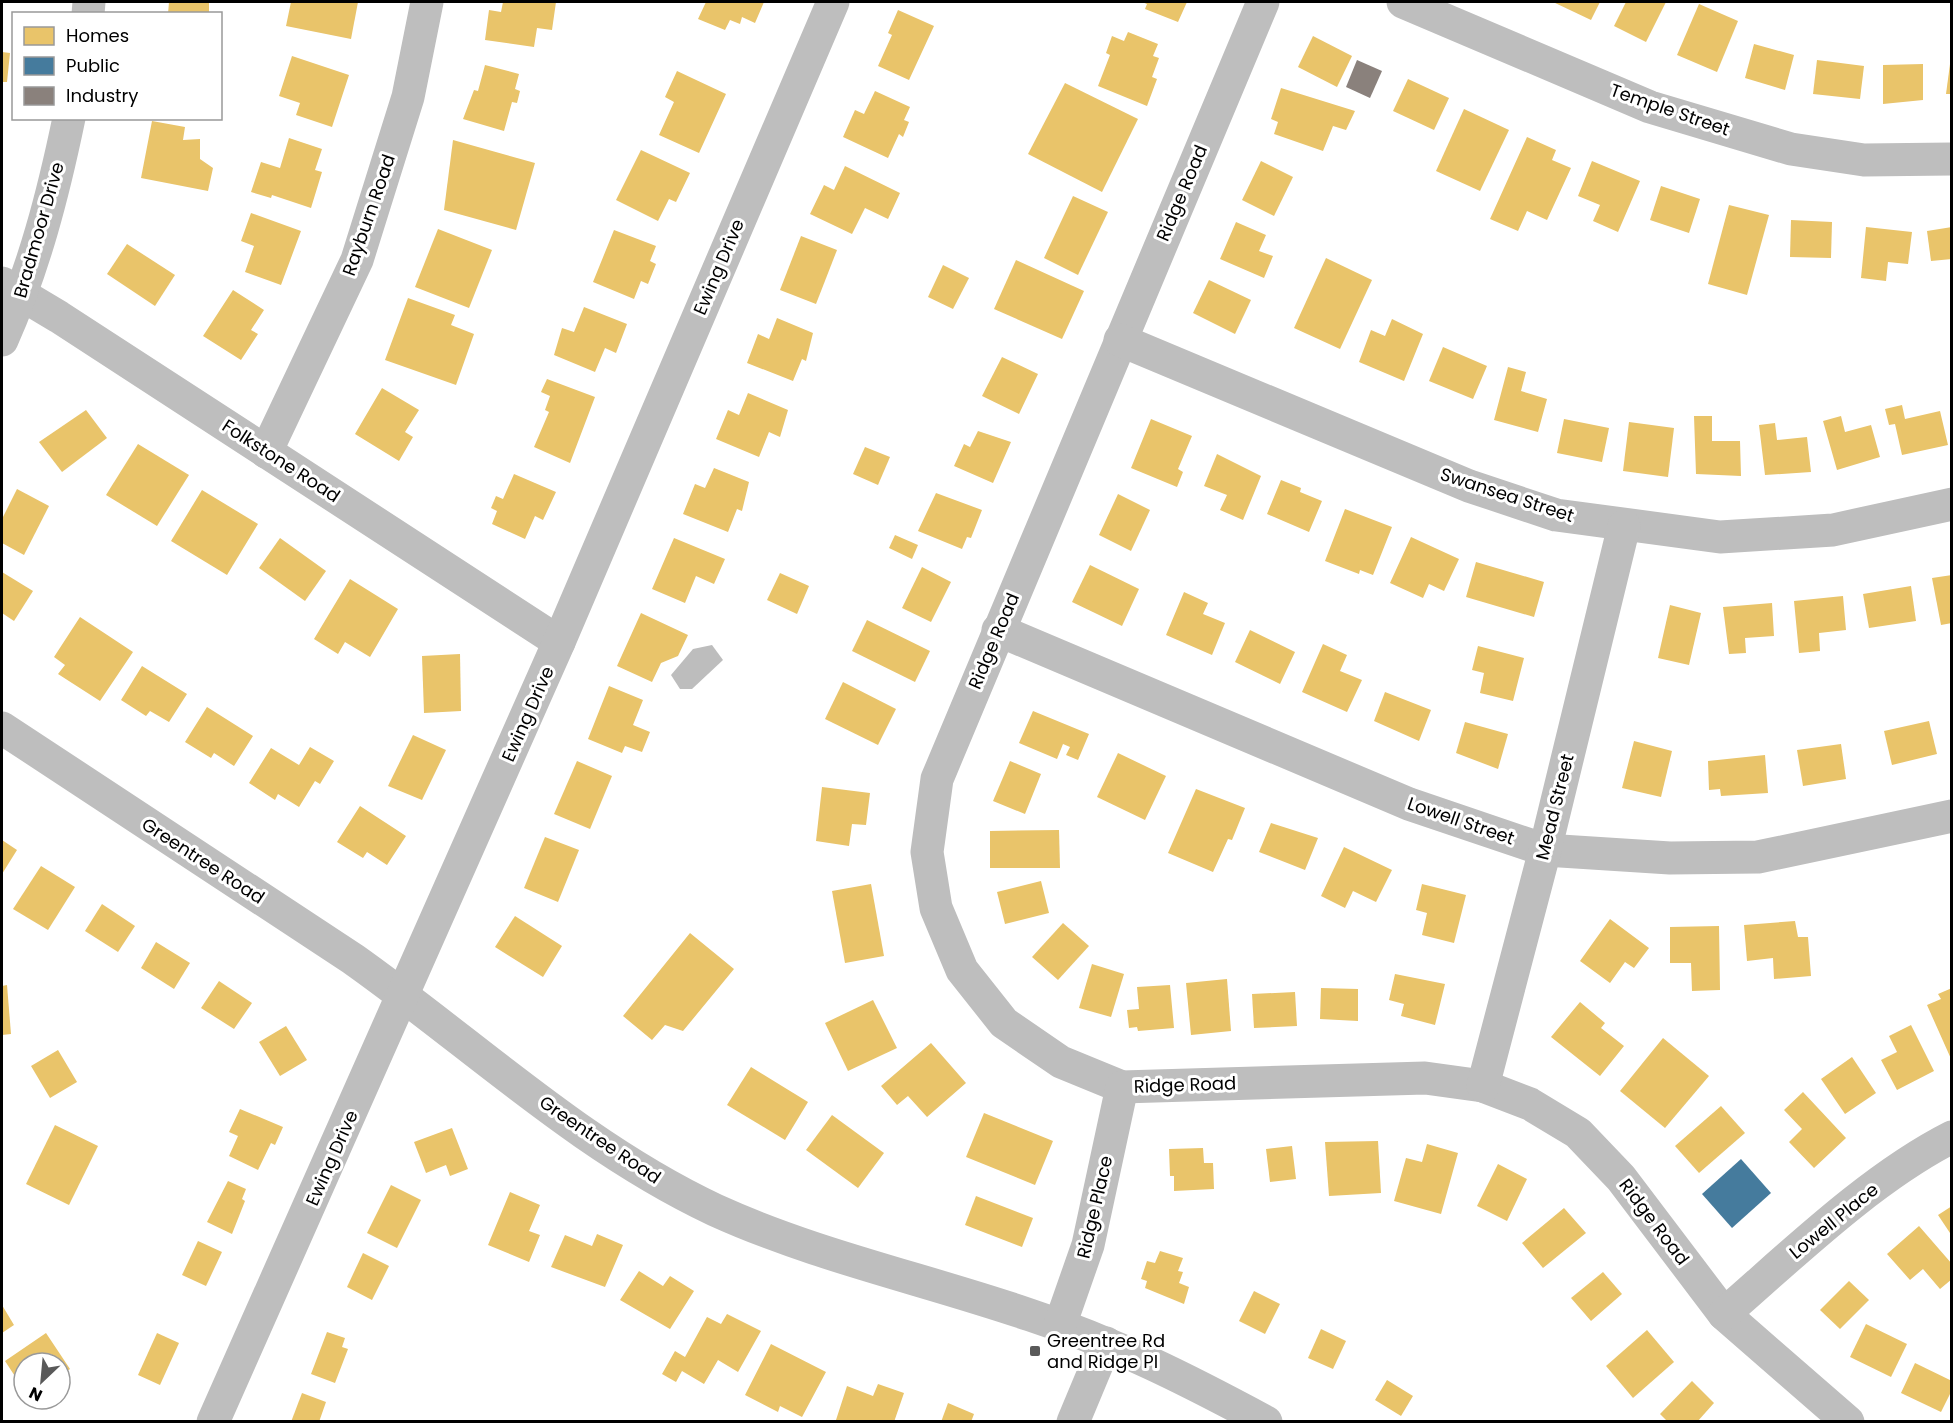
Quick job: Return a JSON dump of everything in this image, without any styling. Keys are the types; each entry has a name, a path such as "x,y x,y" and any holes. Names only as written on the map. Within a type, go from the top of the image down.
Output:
{"street":[{"name":"Rayburn Road","path":"266,452 357,260 408,97 428,2"},
{"name":"Ewing Drive","path":"213,1422 560,642 833,2"},
{"name":"Ridge Road","path":"1263,2 937,779 927,852 936,908 962,970 1004,1023 1061,1062 1122,1087 1425,1078 1483,1086 1530,1104 1578,1133 1621,1178 1724,1314 1848,1422"},
{"name":"Temple Street","path":"1403,2 1650,107 1791,149 1864,160 1952,159"},
{"name":"Bradmoor Drive","path":"2,340 12,288 44,227 69,120"},
{"name":"Folkstone Road","path":"12,288 560,642"},
{"name":"Swansea Street","path":"1120,340 1469,486 1556,515 1624,526 1720,537 1833,530 1952,504"},
{"name":"Mead Street","path":"1483,1086 1545,850 1624,526"},
{"name":"Lowell Street","path":"998,630 1409,804 1545,850 1670,858 1758,857 1952,816"},
{"name":"Greentree Road","path":"2,728 404,996 579,1131 661,1182 714,1209 810,1248 1060,1325 1106,1343 1266,1422"},
{"name":"Ridge Place","path":"1060,1325 1089,1245 1122,1087"},
{"name":"Lowell Place","path":"1724,1314 1850,1205 1936,1145 1952,1137"},
{"path":"1073,1422 1106,1343"}],"shaded area":[{"path":"712,645 723,660 692,689 680,689 671,675 693,649"}],"building: Homes":[{"path":"169,2 209,2 209,12 168,12"},
{"path":"291,2 358,2 351,39 286,26"},
{"path":"503,2 556,2 552,30 537,28 534,47 485,40 489,10 501,12"},
{"path":"706,2 764,2 755,23 742,17 740,24 730,20 725,30 698,19"},
{"path":"1142,2 1187,2 1178,22 1145,9 1147,4"},
{"path":"1553,2 1600,2 1591,20"},
{"path":"1626,2 1666,2 1646,42 1614,26"},
{"path":"1699,4 1738,21 1717,72 1677,55"},
{"path":"898,10 934,26 909,80 878,66 892,35 888,33"},
{"path":"1128,32 1158,44 1153,56 1159,58 1152,77 1157,79 1147,106 1098,86 1110,55 1106,53 1112,36 1124,41"},
{"path":"1313,36 1352,56 1337,87 1298,67"},
{"path":"1754,44 1794,55 1785,90 1745,78"},
{"path":"2,52 10,53 7,82 2,82"},
{"path":"292,56 349,75 332,127 296,115 300,103 279,96"},
{"path":"1817,60 1864,66 1860,99 1813,94"},
{"path":"1923,64 1923,100 1883,104 1883,65"},
{"path":"1950,64 1952,64 1952,94 1946,94"},
{"path":"485,65 519,74 515,89 520,91 517,103 512,102 504,131 463,119 474,90 478,91"},
{"path":"677,71 726,94 699,153 659,135 674,102 665,97"},
{"path":"1408,79 1449,98 1434,130 1393,111"},
{"path":"1065,83 1138,119 1102,192 1028,154"},
{"path":"1281,88 1355,111 1346,130 1333,126 1323,151 1274,134 1278,122 1271,119"},
{"path":"875,91 910,107 904,120 909,122 903,137 899,134 888,158 843,137 855,110 864,114"},
{"path":"1464,109 1509,130 1480,191 1436,171"},
{"path":"152,121 185,127 183,140 200,139 200,159 213,168 208,191 141,178"},
{"path":"1527,137 1556,150 1552,160 1571,168 1547,220 1527,211 1518,231 1490,219"},
{"path":"289,138 322,149 315,170 322,172 311,208 272,195 271,198 251,192 261,162 280,168"},
{"path":"453,140 535,163 516,230 444,210"},
{"path":"641,150 690,173 676,202 669,199 658,221 616,200"},
{"path":"1261,161 1293,177 1274,216 1242,200"},
{"path":"1592,161 1640,181 1618,232 1593,221 1600,205 1578,196"},
{"path":"845,166 900,193 888,219 865,208 852,234 810,214 824,185 834,190"},
{"path":"1661,186 1700,199 1689,233 1650,220"},
{"path":"1073,196 1108,212 1078,275 1044,258"},
{"path":"1729,205 1769,215 1747,295 1708,284"},
{"path":"251,213 301,231 281,285 245,272 254,246 241,241"},
{"path":"1791,220 1832,222 1831,258 1790,257"},
{"path":"1236,222 1266,235 1259,251 1273,256 1264,278 1220,259"},
{"path":"1866,227 1912,232 1908,264 1888,262 1886,281 1861,278"},
{"path":"1952,227 1952,259 1931,261 1927,231"},
{"path":"438,229 492,250 469,308 415,287"},
{"path":"614,230 656,246 650,261 656,264 648,284 641,281 634,299 593,282"},
{"path":"801,236 837,250 816,304 780,290"},
{"path":"127,244 175,275 155,306 107,274"},
{"path":"1326,258 1372,280 1340,349 1294,328"},
{"path":"1016,260 1084,291 1062,339 994,309"},
{"path":"943,265 969,278 953,309 928,297"},
{"path":"1209,280 1251,300 1235,334 1193,313"},
{"path":"233,290 264,310 251,330 258,334 241,360 203,336"},
{"path":"408,298 455,315 451,325 474,334 456,385 385,360"},
{"path":"584,307 627,324 616,353 605,348 595,372 554,355 562,328 574,332"},
{"path":"777,318 813,333 806,361 802,359 793,381 747,363 758,334 769,339"},
{"path":"1392,319 1423,334 1404,381 1359,362 1371,330 1385,336"},
{"path":"1443,347 1487,366 1473,399 1429,381"},
{"path":"1002,357 1038,374 1019,414 982,396"},
{"path":"1508,367 1526,372 1521,391 1547,399 1538,432 1494,420"},
{"path":"547,379 595,397 570,463 534,447 549,412 545,410 550,396 541,392"},
{"path":"382,388 419,410 405,432 413,437 399,461 355,434"},
{"path":"748,393 788,410 780,437 769,432 759,457 716,439 728,410 739,415"},
{"path":"1902,405 1905,419 1940,411 1948,445 1902,455 1895,424 1889,425 1885,409"},
{"path":"86,410 107,438 62,472 39,442"},
{"path":"1694,416 1712,416 1712,441 1740,441 1741,476 1696,474"},
{"path":"1841,416 1845,432 1871,425 1880,457 1837,470 1823,421"},
{"path":"1151,419 1192,436 1178,469 1183,472 1177,487 1131,468"},
{"path":"1564,419 1609,428 1602,462 1557,453"},
{"path":"1629,422 1674,428 1668,477 1623,471"},
{"path":"1775,423 1777,440 1807,437 1811,472 1765,475 1759,425"},
{"path":"978,431 1011,442 993,483 954,466 964,444 970,447"},
{"path":"138,444 189,475 157,526 106,495"},
{"path":"865,447 890,457 878,485 853,474"},
{"path":"1217,454 1261,476 1243,520 1220,510 1227,495 1204,486"},
{"path":"714,468 749,482 742,511 737,509 728,532 683,514 695,484 705,488"},
{"path":"514,474 556,492 543,520 535,516 525,539 492,524 497,511 491,508 496,496 503,499"},
{"path":"1281,480 1301,488 1300,492 1322,501 1309,532 1267,514"},
{"path":"17,489 49,506 24,555 2,543 2,519"},
{"path":"202,490 258,524 227,575 171,541"},
{"path":"936,493 982,510 971,538 967,537 962,549 918,531"},
{"path":"1118,494 1150,510 1131,551 1099,535"},
{"path":"1345,509 1392,527 1373,575 1360,570 1359,574 1325,561"},
{"path":"895,535 918,545 912,559 889,548"},
{"path":"1411,537 1459,559 1444,591 1429,584 1423,598 1390,583"},
{"path":"280,538 326,571 305,601 259,568"},
{"path":"674,538 725,559 714,584 696,576 685,603 652,589"},
{"path":"1476,562 1544,582 1534,617 1466,597"},
{"path":"1090,565 1139,589 1122,626 1072,602"},
{"path":"922,567 951,582 931,622 902,608"},
{"path":"2,572 33,591 14,621 2,613"},
{"path":"780,573 809,586 797,614 767,600"},
{"path":"1952,575 1952,623 1941,625 1932,578"},
{"path":"350,579 398,609 370,657 345,642 338,654 314,639"},
{"path":"1911,586 1916,621 1869,628 1863,594"},
{"path":"1184,592 1208,603 1203,614 1225,623 1212,655 1166,635"},
{"path":"1843,596 1846,630 1819,633 1820,651 1799,653 1794,601"},
{"path":"1772,603 1774,636 1745,638 1746,653 1729,654 1723,607"},
{"path":"1670,605 1701,613 1689,665 1658,658"},
{"path":"641,613 688,635 678,656 661,663 652,682 617,666"},
{"path":"80,617 133,652 100,701 58,674 65,665 54,657"},
{"path":"867,620 930,651 915,682 852,651"},
{"path":"1250,630 1295,652 1280,684 1235,662"},
{"path":"1323,644 1347,655 1340,671 1362,680 1347,712 1302,692"},
{"path":"1478,646 1524,658 1513,701 1480,693 1484,673 1472,670"},
{"path":"460,654 461,711 424,713 422,656"},
{"path":"142,666 187,694 169,722 150,711 146,716 121,700"},
{"path":"843,682 896,709 878,745 825,719"},
{"path":"609,686 643,700 633,725 650,732 642,752 625,746 622,753 588,739"},
{"path":"1385,692 1431,710 1419,741 1374,721"},
{"path":"207,707 253,736 234,766 214,753 211,758 185,742"},
{"path":"1033,711 1089,734 1078,760 1066,755 1070,747 1063,744 1057,759 1019,743"},
{"path":"1929,721 1937,754 1892,765 1884,731"},
{"path":"1465,722 1508,734 1498,769 1456,753"},
{"path":"413,735 446,750 422,800 388,786"},
{"path":"1634,741 1672,751 1661,797 1622,788"},
{"path":"1841,744 1846,779 1803,786 1797,750"},
{"path":"310,747 334,761 320,784 315,781 299,807 278,794 275,800 249,783 271,748 299,765"},
{"path":"1118,753 1166,776 1145,820 1097,797"},
{"path":"1765,755 1768,793 1721,796 1720,789 1709,790 1708,761"},
{"path":"577,761 612,776 590,829 554,814"},
{"path":"1010,761 1041,774 1025,814 993,801"},
{"path":"822,787 870,793 866,825 852,824 849,846 816,841"},
{"path":"1196,789 1245,808 1232,840 1228,839 1213,872 1168,853"},
{"path":"360,806 406,836 387,865 367,852 363,858 337,842"},
{"path":"1271,823 1318,838 1305,870 1259,852"},
{"path":"1059,830 1060,868 990,868 990,831"},
{"path":"545,837 579,850 558,902 524,888"},
{"path":"2,840 17,850 2,874"},
{"path":"1344,847 1392,870 1376,902 1353,891 1345,908 1321,896"},
{"path":"41,866 75,887 48,930 13,909"},
{"path":"1041,881 1049,913 1005,924 997,892"},
{"path":"871,884 884,956 845,963 832,891"},
{"path":"1422,884 1466,895 1454,943 1422,935 1427,913 1416,910"},
{"path":"102,904 135,926 118,952 85,931"},
{"path":"515,916 562,946 543,977 495,947"},
{"path":"1610,919 1649,948 1634,968 1625,962 1610,983 1580,961"},
{"path":"1795,921 1798,937 1808,937 1811,976 1774,979 1773,958 1747,961 1744,925"},
{"path":"1063,923 1089,946 1058,980 1032,957"},
{"path":"1719,926 1720,990 1692,991 1691,963 1670,963 1670,927"},
{"path":"690,933 734,969 683,1031 665,1025 652,1040 623,1016"},
{"path":"156,942 190,963 174,989 141,968"},
{"path":"1092,964 1124,974 1111,1017 1079,1008"},
{"path":"1395,974 1445,984 1435,1025 1401,1016 1404,1004 1389,1000"},
{"path":"1227,979 1231,1031 1191,1035 1186,983"},
{"path":"219,981 252,1003 234,1029 201,1008"},
{"path":"7,985 11,1034 2,1035 2,986"},
{"path":"1170,985 1174,1028 1138,1031 1137,1027 1129,1028 1127,1010 1139,1009 1137,987"},
{"path":"1321,988 1358,989 1358,1021 1320,1019"},
{"path":"1952,988 1952,1061 1927,1005 1941,999 1938,994"},
{"path":"1295,992 1297,1026 1254,1028 1252,994"},
{"path":"873,1000 897,1048 848,1071 825,1023"},
{"path":"1580,1002 1605,1023 1601,1028 1624,1046 1600,1076 1551,1037"},
{"path":"1911,1025 1934,1071 1897,1090 1881,1060 1897,1052 1889,1036"},
{"path":"286,1026 307,1060 280,1076 259,1042"},
{"path":"1663,1038 1709,1076 1665,1128 1620,1091"},
{"path":"931,1043 966,1083 927,1117 908,1096 897,1105 881,1086"},
{"path":"58,1050 77,1082 50,1098 31,1066"},
{"path":"1852,1057 1876,1093 1845,1114 1821,1079"},
{"path":"751,1067 808,1102 785,1140 727,1105"},
{"path":"1803,1092 1846,1138 1814,1168 1789,1142 1802,1129 1784,1110"},
{"path":"1721,1106 1745,1133 1699,1173 1675,1146"},
{"path":"240,1109 283,1127 275,1145 271,1143 258,1170 229,1156 238,1136 229,1132"},
{"path":"984,1113 1053,1141 1035,1185 966,1157"},
{"path":"832,1115 884,1153 858,1188 806,1150"},
{"path":"55,1125 98,1146 69,1205 26,1184"},
{"path":"452,1128 468,1169 450,1176 446,1165 426,1173 414,1142"},
{"path":"1378,1141 1381,1193 1329,1196 1325,1142"},
{"path":"1427,1144 1458,1153 1441,1214 1394,1201 1406,1158 1422,1162"},
{"path":"1292,1146 1296,1179 1270,1182 1266,1149"},
{"path":"1203,1148 1204,1163 1213,1163 1214,1189 1174,1191 1174,1176 1170,1176 1169,1149"},
{"path":"1498,1164 1527,1179 1507,1221 1477,1206"},
{"path":"228,1181 246,1189 242,1199 245,1201 232,1234 207,1222"},
{"path":"391,1185 421,1200 397,1248 367,1233"},
{"path":"510,1192 540,1205 529,1231 540,1235 529,1262 488,1245"},
{"path":"976,1196 1033,1218 1022,1247 965,1225"},
{"path":"1952,1206 1952,1236 1938,1215"},
{"path":"1564,1208 1586,1233 1543,1268 1522,1243"},
{"path":"1919,1226 1952,1264 1952,1279 1940,1289 1923,1269 1910,1280 1887,1254"},
{"path":"597,1234 623,1245 605,1287 551,1267 565,1235 592,1246"},
{"path":"198,1241 222,1252 206,1286 182,1275"},
{"path":"1160,1251 1183,1258 1178,1271 1183,1272 1179,1283 1189,1287 1184,1304 1145,1288 1147,1281 1141,1279 1147,1261 1155,1263"},
{"path":"363,1253 389,1266 372,1300 347,1287"},
{"path":"639,1271 663,1286 670,1276 694,1291 670,1329 620,1300"},
{"path":"1603,1272 1622,1294 1591,1321 1571,1298"},
{"path":"1849,1281 1869,1300 1840,1329 1820,1310"},
{"path":"1254,1291 1280,1304 1265,1334 1239,1321"},
{"path":"2,1305 14,1325 2,1333"},
{"path":"727,1314 761,1331 738,1372 718,1360 704,1384 682,1371 676,1382 662,1374 675,1351 685,1357 707,1317 721,1324"},
{"path":"1866,1324 1907,1344 1891,1377 1850,1357"},
{"path":"1321,1329 1346,1341 1333,1369 1308,1358"},
{"path":"1647,1330 1674,1362 1633,1398 1606,1366"},
{"path":"327,1332 345,1338 342,1347 348,1349 335,1383 311,1374"},
{"path":"46,1333 58,1351 20,1351"},
{"path":"157,1333 179,1343 160,1385 138,1375"},
{"path":"771,1344 826,1372 802,1417 780,1406 778,1412 745,1395"},
{"path":"12,1356 12,1372 5,1361"},
{"path":"1915,1363 1952,1381 1952,1390 1941,1412 1901,1393"},
{"path":"1387,1380 1413,1396 1401,1416 1375,1400"},
{"path":"1692,1381 1714,1403 1697,1422 1668,1422 1660,1414"},
{"path":"878,1384 904,1393 894,1422 836,1420 847,1386 873,1396"},
{"path":"302,1393 326,1402 319,1422 291,1422"},
{"path":"948,1403 974,1414 971,1422 941,1422"}],"building: Public":[{"path":"1741,1159 1771,1193 1732,1228 1702,1194"}],"building: Industry":[{"path":"1357,60 1382,71 1370,98 1346,87"}],"place":[{"name":"Greentree Rd and Ridge Pl","path":"1035,1351"}]}
